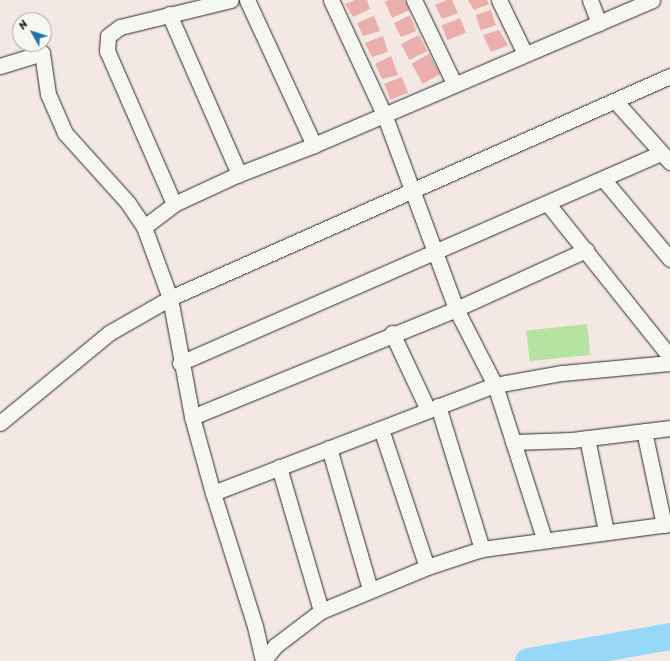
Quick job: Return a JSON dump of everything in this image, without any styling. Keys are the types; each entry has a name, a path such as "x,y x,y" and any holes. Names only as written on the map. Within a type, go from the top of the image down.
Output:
{"street":[{"path":"174,204 106,44 112,30 169,14 231,0"},
{"path":"247,0 314,145"},
{"path":"332,0 384,114 456,309 495,385 544,539"},
{"path":"414,0 454,83"},
{"path":"499,0 525,54"},
{"path":"590,0 599,23"},
{"path":"144,227 174,204 239,174 314,145 454,83 652,0"},
{"path":"169,14 239,174"},
{"path":"0,66 42,53 48,94 65,133 128,203 144,227 170,298 180,363 192,416 213,493 245,591 263,661"},
{"path":"0,423 109,333 170,298 412,190 616,102 670,76"},
{"path":"180,363 435,250 604,180 666,158 616,102"},
{"path":"604,180 670,259"},
{"path":"548,204 670,357"},
{"path":"192,416 392,333 456,309 586,250"},
{"path":"392,333 433,408 482,549"},
{"path":"213,493 495,385 554,374 670,363"},
{"path":"513,442 587,438 670,428"},
{"path":"381,429 427,567"},
{"path":"263,661 275,646 321,611 370,589 427,567 482,549 544,539 667,524 644,431"},
{"path":"587,438 606,531"},
{"path":"329,448 370,589"},
{"path":"279,467 321,611"}],"green space":[{"path":"587,324 590,355 530,361 526,330"}],"building":[{"path":"355,0 367,0 370,9 353,17 345,4"},
{"path":"389,0 405,0 409,10 392,18 385,2"},
{"path":"447,0 452,0 458,13 442,19 435,5"},
{"path":"468,0 487,0 489,4 474,10"},
{"path":"491,10 496,25 481,30 476,15"},
{"path":"410,15 416,31 401,37 394,23"},
{"path":"374,16 380,31 363,36 357,23"},
{"path":"460,18 466,33 447,40 441,25"},
{"path":"499,30 508,45 491,52 483,35"},
{"path":"419,35 427,51 409,60 401,44"},
{"path":"383,36 388,52 372,57 365,43"},
{"path":"429,54 440,74 423,84 412,64"},
{"path":"391,56 398,75 382,79 375,64"},
{"path":"402,77 408,93 390,100 384,84"}],"waterway":[{"path":"528,661 670,636"}]}
